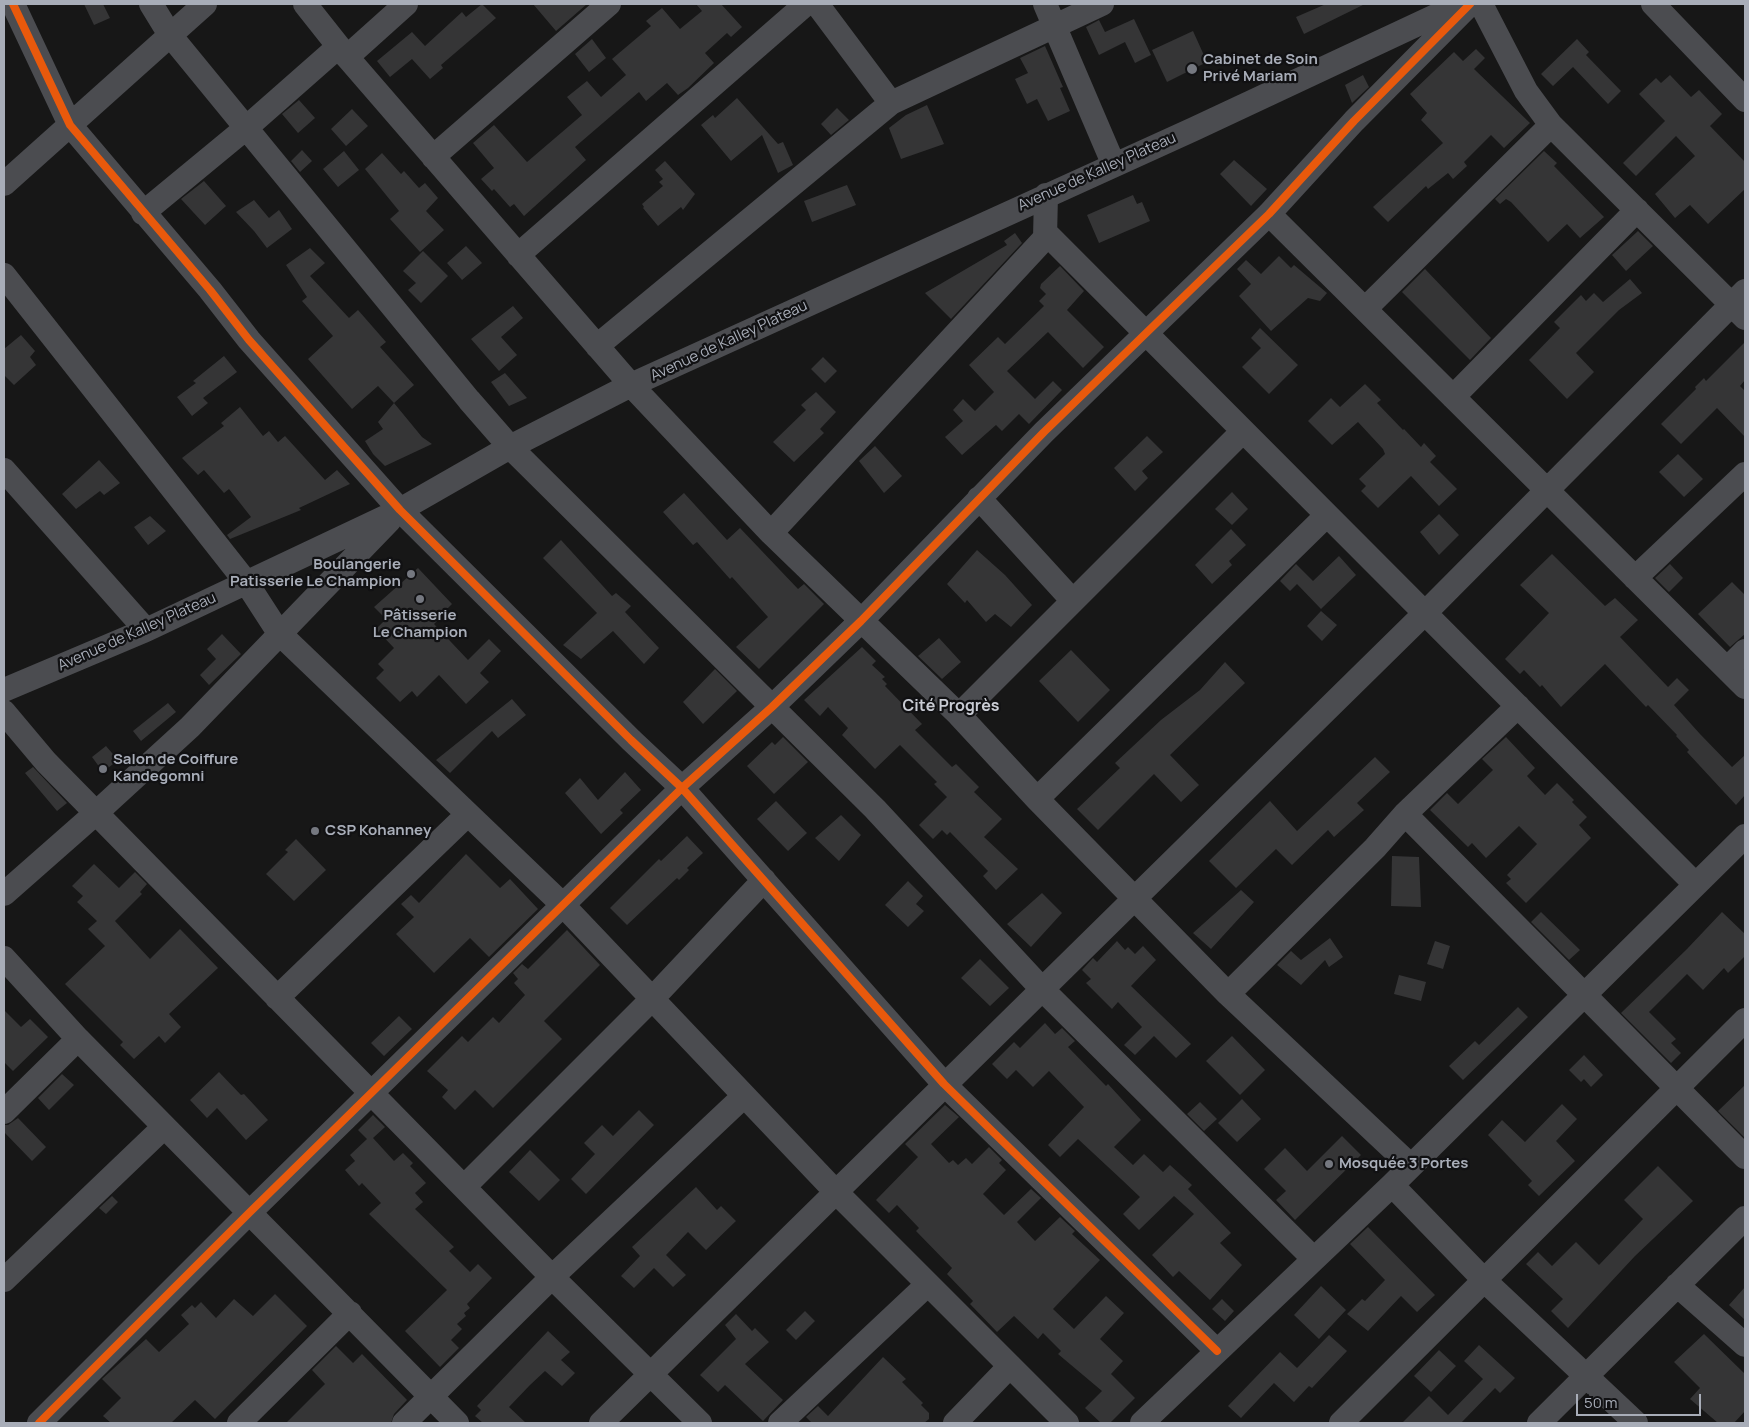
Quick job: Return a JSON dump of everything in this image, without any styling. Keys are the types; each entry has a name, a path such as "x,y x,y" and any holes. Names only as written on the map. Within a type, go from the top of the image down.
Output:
{"street":[{"path":"13,4 70,125 210,290 249,340 400,510 631,740 682,788 944,1084 1217,1351"},
{"path":"150,4 170,35 468,400 510,447 875,809 1041,988 1313,1258"},
{"path":"4,184 205,4"},
{"path":"305,4 342,52 631,385 771,533 959,715 1133,899 1228,994 1411,1166"},
{"path":"143,213 246,128 406,4"},
{"path":"434,157 609,4"},
{"path":"518,255 806,4"},
{"path":"816,4 890,103"},
{"path":"1045,4 1113,164"},
{"path":"597,346 890,103 1102,4"},
{"name":"Avenue de Kalley Plateau","path":"4,690 146,630 400,510 510,447 631,385 1461,4"},
{"path":"39,1423 249,1213 682,788 772,707 861,621 979,498 1269,214 1354,121 1470,4"},
{"path":"600,1423 1425,613 1547,490 1741,304 1637,210 1551,125 1526,91 1481,4"},
{"path":"1653,4 1741,86"},
{"path":"1365,309 1551,125"},
{"path":"771,533 964,327 1047,234 1046,195"},
{"path":"1454,397 1637,210"},
{"path":"1269,214 1745,687"},
{"path":"1047,234 1695,884"},
{"path":"4,275 246,582 279,633 563,906 835,1191 1067,1423"},
{"path":"959,715 1243,431"},
{"path":"4,470 146,630"},
{"path":"1636,578 1745,474"},
{"path":"979,498 1073,601"},
{"path":"4,894 190,727 400,510"},
{"path":"1037,799 1327,515"},
{"path":"1727,669 1745,651"},
{"path":"1228,994 1375,848 1405,814 1518,706"},
{"path":"4,712 46,762 277,998 552,1277 700,1423"},
{"path":"277,998 468,814"},
{"path":"1405,814 1745,1157"},
{"path":"1142,1423 1313,1258 1392,1185 1745,836"},
{"path":"464,1188 652,999 764,880"},
{"path":"4,958 78,1039 457,1423"},
{"path":"1341,1423 1745,1020"},
{"path":"4,1112 78,1039"},
{"path":"404,1423 552,1277 744,1096"},
{"path":"4,1280 164,1127"},
{"path":"1392,1185 1485,1281 1636,1423"},
{"path":"1539,1423 1745,1218"},
{"path":"780,1423 928,1284"},
{"path":"1677,1285 1745,1345"},
{"path":"239,1423 350,1313"},
{"path":"955,1423 1010,1366"}],"building":[{"path":"84,4 103,4 110,18 94,25"},
{"path":"482,4 496,18 441,65 443,68 430,79 412,59 390,77 377,61 412,32 425,46 462,12 466,17"},
{"path":"533,4 587,4 556,31"},
{"path":"696,4 721,4 742,27 731,37 727,33 705,53 714,63 688,88 678,95 667,83 646,101 639,92 575,147 586,160 524,216 514,204 510,207 494,189 492,191 481,179 494,168 473,143 494,125 527,162 582,115 567,97 587,81 601,97 626,75 612,59 651,26 646,21 662,8 680,29 702,11"},
{"path":"1326,4 1365,4 1304,34 1296,17"},
{"path":"1134,19 1151,55 1135,63 1125,42 1099,55 1086,27 1099,20 1105,32"},
{"path":"1193,31 1207,62 1167,82 1152,50"},
{"path":"592,39 606,58 589,72 575,54"},
{"path":"1577,39 1589,52 1586,55 1621,91 1608,104 1573,67 1553,86 1541,74"},
{"path":"1045,46 1063,87 1060,88 1070,111 1048,121 1037,99 1027,104 1015,79 1028,73 1020,58"},
{"path":"1476,49 1485,58 1474,69 1530,123 1504,148 1491,135 1464,162 1467,166 1453,179 1448,173 1428,189 1426,186 1388,222 1373,207 1443,143 1421,120 1427,113 1410,94 1454,52 1463,61"},
{"path":"1363,75 1369,87 1352,103 1345,85"},
{"path":"1670,75 1691,97 1699,90 1722,114 1710,126 1745,162 1745,189 1708,224 1690,205 1675,218 1655,194 1695,156 1676,136 1636,176 1623,163 1665,121 1639,94 1656,78 1661,83"},
{"path":"737,98 778,144 783,142 793,165 778,173 762,135 731,161 701,125 713,115 715,118"},
{"path":"299,100 315,118 298,133 282,114"},
{"path":"927,105 944,144 901,159 889,128 906,115"},
{"path":"837,108 849,120 831,135 821,124"},
{"path":"352,109 368,126 346,146 331,129"},
{"path":"302,150 312,161 300,172 291,161"},
{"path":"344,151 359,170 338,187 323,169"},
{"path":"1544,151 1557,163 1554,166 1604,217 1580,238 1567,224 1548,242 1511,202 1506,199 1500,204 1495,199"},
{"path":"382,153 401,174 404,171 419,188 425,183 438,198 426,211 444,230 420,252 390,219 399,211 365,169"},
{"path":"1234,160 1267,189 1251,206 1220,174"},
{"path":"665,161 695,194 683,210 681,207 658,226 643,208 642,204 663,186 659,182 663,179 655,170"},
{"path":"204,181 226,206 205,225 181,199"},
{"path":"847,185 856,205 812,222 804,201"},
{"path":"1133,195 1137,204 1142,202 1150,221 1099,243 1087,215"},
{"path":"254,200 269,218 279,210 292,229 267,248 236,212"},
{"path":"1638,231 1653,246 1626,271 1612,255"},
{"path":"1015,233 1022,243 951,319 925,293 1007,245 1004,241"},
{"path":"466,246 482,263 462,280 447,263"},
{"path":"310,248 325,263 310,276 349,318 358,310 386,342 380,347 414,385 394,403 378,386 352,409 308,359 333,336 302,301 307,297 286,265"},
{"path":"423,251 448,276 421,303 408,290 416,283 403,271"},
{"path":"1279,256 1291,268 1294,265 1327,293 1320,301 1308,298 1271,331 1239,296 1251,284 1237,269 1246,260 1261,274"},
{"path":"1060,266 1084,291 1067,310 1104,347 1083,368 1048,332 1007,371 1035,399 1053,381 1062,390 1029,424 1019,414 1002,431 996,425 962,455 945,437 963,421 953,410 963,399 975,411 994,392 969,365 998,337 1005,344 1044,306 1039,301 1046,294 1040,288 1041,284"},
{"path":"1425,269 1491,338 1470,360 1402,292"},
{"path":"1630,279 1642,293 1619,310 1576,353 1594,372 1567,399 1529,360 1560,328 1554,322 1581,295 1586,301 1594,293 1603,302"},
{"path":"513,306 523,318 501,337 517,355 499,371 471,339"},
{"path":"1260,328 1298,365 1269,394 1242,367 1261,348 1251,338"},
{"path":"21,335 35,351 30,357 36,365 14,385 4,375 4,349"},
{"path":"1745,342 1745,380 1740,386 1745,391 1745,437 1717,408 1681,444 1661,424 1696,389 1695,387 1704,378 1706,381"},
{"path":"224,356 237,372 203,398 208,403 192,416 177,397 196,383 193,381"},
{"path":"823,357 837,371 825,383 811,369"},
{"path":"505,373 527,398 509,406 491,382"},
{"path":"1365,384 1381,400 1377,403 1403,430 1421,447 1424,443 1436,456 1430,462 1457,489 1439,506 1411,476 1378,508 1361,491 1366,486 1359,479 1385,454 1383,449 1358,422 1332,445 1308,421 1331,398 1340,407"},
{"path":"816,392 836,412 820,429 824,433 794,462 773,442 806,410 801,405"},
{"path":"394,403 422,437 432,444 385,466 373,454 365,441 383,429 378,422"},
{"path":"240,407 263,436 269,431 278,442 285,436 325,480 337,470 350,484 299,508 301,510 230,539 227,535 251,517 229,489 224,493 204,470 198,475 182,458 224,426 221,423"},
{"path":"1147,436 1163,452 1142,471 1148,478 1135,491 1114,468"},
{"path":"875,446 902,476 884,493 859,461"},
{"path":"1678,454 1703,479 1684,497 1659,472"},
{"path":"99,460 120,483 104,495 100,491 76,509 62,494"},
{"path":"1232,492 1248,509 1232,525 1215,509"},
{"path":"684,493 727,540 740,528 798,589 804,584 824,604 759,669 736,647 768,617 697,542 693,545 663,512"},
{"path":"1439,514 1459,535 1439,555 1420,532"},
{"path":"150,516 166,531 148,545 134,527"},
{"path":"1231,529 1246,545 1229,561 1232,565 1212,584 1195,565"},
{"path":"561,540 612,596 616,593 631,606 625,612 659,648 644,664 613,631 581,659 563,645 597,613 543,558"},
{"path":"977,550 1005,575 1032,605 1011,627 995,614 986,622 967,600 965,603 947,584"},
{"path":"1552,554 1605,606 1615,598 1638,620 1620,637 1668,687 1677,678 1689,690 1674,705 1700,734 1732,767 1745,755 1745,795 1736,805 1687,752 1689,750 1677,735 1648,705 1646,707 1605,664 1561,707 1542,685 1540,687 1524,670 1520,674 1505,659 1549,613 1520,585"},
{"path":"1339,556 1356,575 1321,609 1297,584 1290,591 1280,581 1296,564 1313,581"},
{"path":"1670,564 1683,578 1669,592 1655,578"},
{"path":"418,568 452,604 434,624 468,660 489,639 501,651 480,673 489,682 466,704 439,675 417,697 412,691 400,702 376,678 384,670 378,664 394,648 376,629 386,619 374,607"},
{"path":"1732,582 1745,595 1745,634 1730,647 1698,614"},
{"path":"1321,611 1337,625 1322,641 1307,626"},
{"path":"222,634 241,654 209,685 200,675 216,659 207,649"},
{"path":"939,638 961,662 942,679 918,656"},
{"path":"862,647 876,661 872,665 885,677 882,679 887,684 885,686 922,724 915,730 952,767 956,764 979,787 974,792 1002,819 984,837 1018,869 996,890 983,876 988,871 950,832 947,835 942,830 933,839 919,825 947,797 934,784 937,782 900,745 875,769 842,735 848,728 828,707 820,716 804,700"},
{"path":"1071,650 1110,690 1078,722 1039,681"},
{"path":"1225,662 1245,683 1170,755 1199,785 1181,802 1154,774 1098,830 1077,809 1120,768 1115,763 1161,720 1200,690"},
{"path":"715,669 737,691 703,724 683,702"},
{"path":"512,699 526,715 498,738 492,731 450,773 436,760"},
{"path":"168,703 176,712 141,741 133,731"},
{"path":"783,737 808,762 774,794 747,766 772,742 775,745"},
{"path":"1506,737 1535,768 1527,776 1545,795 1557,783 1574,800 1572,802 1587,817 1579,825 1591,838 1526,903 1506,883 1511,879 1507,875 1537,844 1519,826 1486,858 1472,843 1468,847 1430,810 1447,793 1458,804 1493,770 1482,759"},
{"path":"106,746 118,760 103,772 92,757"},
{"path":"1375,757 1390,772 1357,803 1364,810 1334,837 1328,830 1292,865 1276,849 1236,888 1209,861 1270,801 1297,831"},
{"path":"33,767 67,803 57,811 25,773"},
{"path":"625,772 641,790 620,810 623,813 601,834 565,793 580,778 598,800"},
{"path":"776,801 807,833 788,851 757,819"},
{"path":"841,815 861,835 839,861 815,838"},
{"path":"687,836 703,853 687,868 689,870 679,880 677,878 627,925 610,908 659,859 661,861"},
{"path":"296,839 326,870 294,901 266,874 288,852 285,850"},
{"path":"466,854 500,888 510,879 538,909 489,957 470,938 434,973 396,934 414,917 401,904 411,895 419,903"},
{"path":"1392,856 1419,857 1421,907 1391,906"},
{"path":"94,864 119,888 135,872 147,884 140,892 142,894 115,921 150,959 180,929 218,968 169,1014 181,1027 165,1043 159,1036 134,1059 120,1045 123,1042 65,984 105,946 88,929 97,921 77,902 83,896 72,886"},
{"path":"908,881 923,896 916,904 924,911 908,927 885,905"},
{"path":"1241,890 1254,902 1211,949 1193,933"},
{"path":"1042,893 1062,913 1031,947 1007,924"},
{"path":"1541,912 1580,950 1569,960 1531,922"},
{"path":"1722,912 1745,934 1745,956 1728,973 1724,968 1703,990 1687,974 1649,1012 1676,1039 1671,1043 1681,1053 1671,1063 1621,1013"},
{"path":"567,930 600,965 544,1021 562,1039 493,1108 475,1090 455,1110 442,1097 448,1090 427,1071 462,1036 468,1042 493,1017 499,1023 525,995 514,983 518,979 513,973 522,964 528,969"},
{"path":"1330,938 1343,957 1329,967 1325,960 1301,985 1277,965 1291,951 1301,960"},
{"path":"1117,941 1125,950 1128,947 1135,954 1143,946 1156,960 1131,986 1191,1044 1176,1058 1154,1036 1135,1055 1124,1045 1142,1027 1118,1002 1112,1009 1086,983 1091,979 1082,970 1093,958 1097,962"},
{"path":"1435,941 1450,946 1443,969 1427,964"},
{"path":"980,959 1009,988 990,1006 961,978"},
{"path":"1399,975 1426,982 1421,1001 1394,994"},
{"path":"1518,1007 1528,1017 1463,1080 1449,1066 1475,1041 1479,1045"},
{"path":"4,1010 21,1027 30,1019 48,1037 13,1071 4,1062"},
{"path":"399,1016 412,1029 384,1056 371,1043"},
{"path":"1045,1023 1055,1034 1062,1028 1075,1041 1068,1047 1106,1086 1108,1084 1141,1120 1114,1147 1133,1165 1144,1154 1163,1172 1170,1165 1192,1185 1188,1189 1231,1233 1220,1243 1242,1265 1210,1300 1179,1271 1173,1277 1152,1255 1194,1214 1174,1196 1139,1230 1123,1214 1140,1197 1121,1179 1078,1139 1060,1157 1048,1145 1084,1107 1049,1071 1033,1087 1016,1070 1007,1079 992,1064 1014,1042 1020,1048"},
{"path":"1232,1036 1265,1070 1240,1095 1206,1061"},
{"path":"1584,1055 1603,1075 1591,1087 1584,1079 1581,1082 1569,1070"},
{"path":"219,1072 241,1095 244,1094 268,1120 246,1140 217,1108 207,1118 190,1100"},
{"path":"62,1074 74,1085 49,1110 38,1098"},
{"path":"1745,1085 1745,1138 1718,1111"},
{"path":"1242,1099 1261,1119 1237,1142 1218,1123"},
{"path":"1200,1102 1217,1119 1204,1131 1187,1114"},
{"path":"1562,1104 1577,1119 1556,1141 1575,1161 1539,1196 1528,1185 1532,1181 1488,1135 1502,1120 1525,1142"},
{"path":"945,1105 959,1117 931,1144 949,1163 953,1160 958,1165 966,1158 972,1164 989,1147 1002,1160 999,1163 1006,1170 983,1194 1004,1215 1031,1189 1041,1198 1017,1222 1035,1241 1060,1217 1075,1231 1072,1234 1100,1260 1053,1309 1074,1329 1106,1296 1124,1313 1100,1339 1123,1361 1111,1374 1135,1398 1110,1423 1101,1423 1085,1408 1102,1391 1058,1354 1061,1351 1043,1333 1038,1339 1014,1316 997,1332 970,1304 973,1301 947,1274 952,1268 916,1231 919,1228 897,1205 889,1213 876,1200 918,1157 905,1144"},
{"path":"639,1110 654,1125 586,1194 571,1179 595,1154 584,1143 602,1125 613,1136"},
{"path":"373,1115 385,1127 373,1138 394,1161 403,1153 413,1163 410,1166 426,1183 415,1193 423,1202 415,1209 454,1247 449,1251 470,1272 478,1264 492,1278 467,1304 470,1308 464,1313 466,1316 457,1324 462,1329 451,1340 459,1348 440,1367 405,1331 447,1290 369,1214 381,1203 362,1183 359,1186 345,1170 355,1161 350,1155 367,1139 358,1130"},
{"path":"18,1118 46,1147 32,1161 4,1132 4,1125 8,1125"},
{"path":"1342,1136 1361,1155 1295,1220 1276,1200 1286,1191 1264,1169 1285,1148 1307,1171"},
{"path":"530,1150 560,1180 539,1201 509,1172"},
{"path":"1658,1166 1693,1201 1635,1256 1568,1328 1551,1311 1563,1299 1526,1264 1538,1252 1552,1266 1576,1242 1599,1265 1643,1219 1624,1200"},
{"path":"696,1187 717,1210 721,1206 736,1221 706,1250 688,1232 666,1255 686,1275 673,1287 654,1268 634,1288 621,1276 640,1256 632,1247"},
{"path":"112,1196 118,1202 106,1214 99,1208"},
{"path":"1368,1227 1435,1295 1417,1312 1401,1296 1368,1331 1347,1314 1362,1299 1365,1301 1385,1280 1350,1244"},
{"path":"1321,1286 1346,1310 1319,1339 1294,1315"},
{"path":"1745,1287 1745,1320 1729,1305"},
{"path":"275,1294 307,1326 215,1419 195,1400 171,1423 111,1423 103,1416 121,1398 102,1379 146,1339 159,1352 189,1324 181,1315 192,1305 195,1308 201,1302 216,1318 234,1299 253,1316"},
{"path":"1222,1299 1234,1311 1225,1321 1212,1309"},
{"path":"805,1311 815,1321 796,1340 786,1330"},
{"path":"736,1314 752,1331 755,1328 769,1342 745,1364 783,1400 763,1421 725,1385 718,1392 700,1375 736,1339 725,1325"},
{"path":"548,1331 570,1352 561,1360 575,1373 562,1386 545,1371 530,1385 509,1407 526,1423 483,1423 475,1416 481,1410 477,1406"},
{"path":"1704,1334 1745,1374 1745,1411 1734,1423 1718,1423 1690,1399 1700,1388 1674,1362"},
{"path":"1329,1335 1347,1351 1312,1388 1309,1386 1294,1402 1274,1383 1241,1418 1228,1406 1280,1352 1297,1368"},
{"path":"1479,1345 1515,1378 1500,1393 1495,1388 1461,1423 1402,1423 1429,1396 1448,1415 1483,1379 1464,1361"},
{"path":"336,1346 353,1363 362,1354 407,1400 394,1414 391,1423 286,1423 325,1384 312,1370"},
{"path":"1439,1350 1456,1366 1431,1392 1414,1376"},
{"path":"883,1357 906,1379 902,1382 923,1403 921,1405 929,1413 929,1419 924,1423 812,1423 806,1417 818,1406 828,1416"}],"cycle path":[{"path":"13,4 70,125 210,290 249,340 400,510 631,740 682,788 944,1084 1217,1351"},
{"path":"39,1423 249,1213 682,788 772,707 861,621 1044,432 1269,214 1354,121 1470,4"}],"place":[{"name":"Cabinet de Soin Privé Mariam","path":"1192,69"},
{"name":"Boulangerie Patisserie Le Champion","path":"411,574"},
{"name":"Pâtisserie Le Champion","path":"420,599"},
{"name":"Salon de Coiffure Kandegomni","path":"103,769"},
{"name":"CSP Kohanney","path":"315,831"},
{"name":"Mosquée 3 Portes","path":"1329,1164"}],"district":[{"name":"Cité Progrès","path":"951,707"}]}
